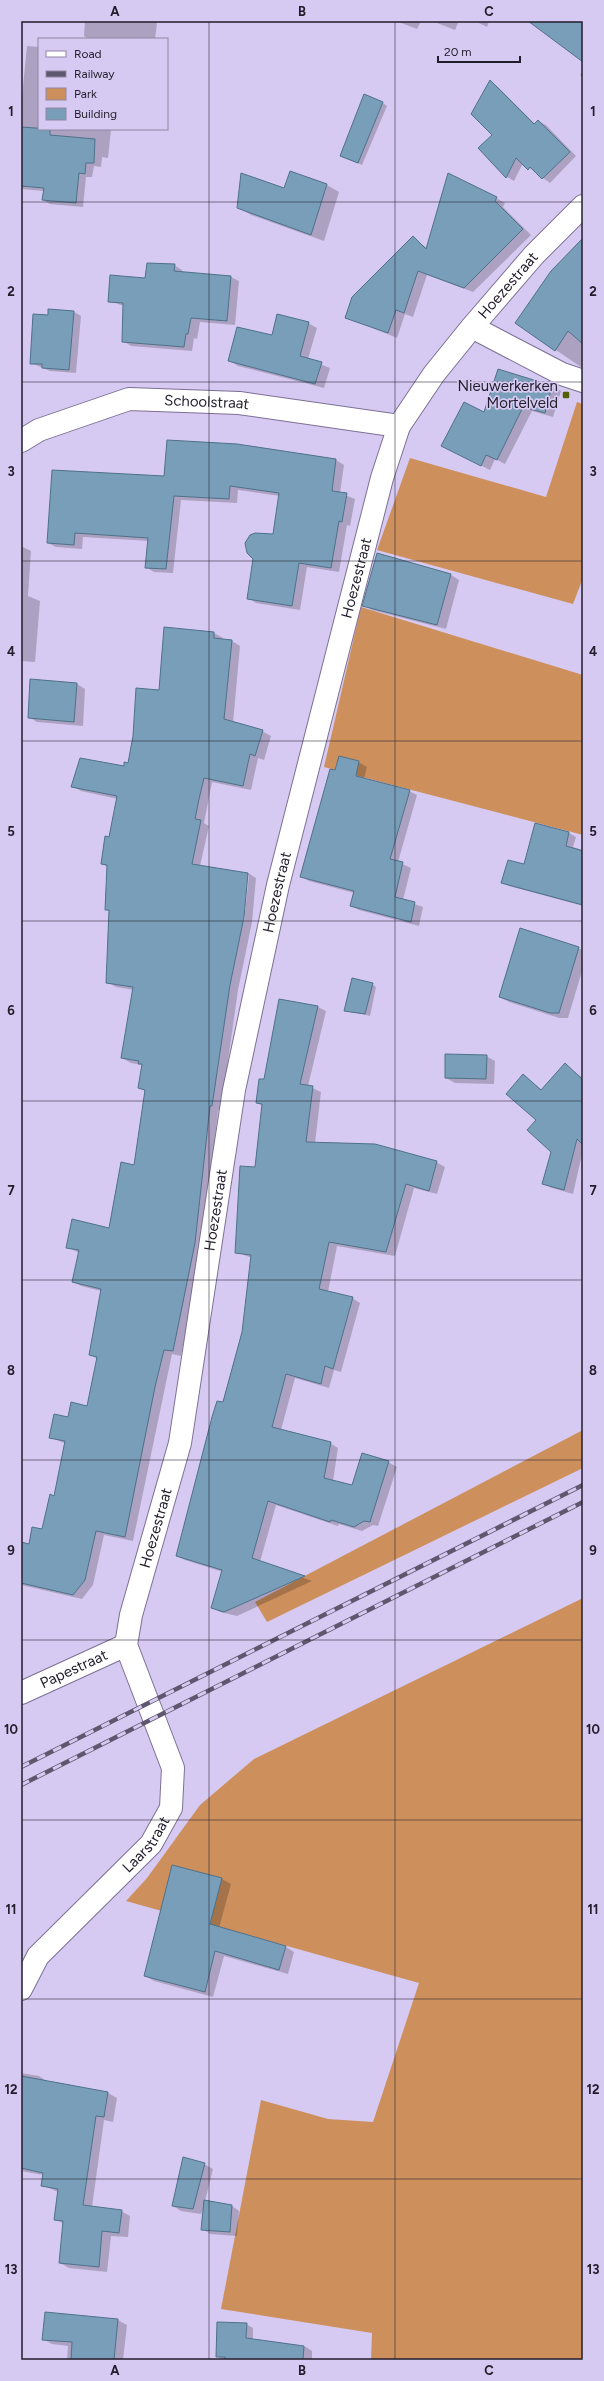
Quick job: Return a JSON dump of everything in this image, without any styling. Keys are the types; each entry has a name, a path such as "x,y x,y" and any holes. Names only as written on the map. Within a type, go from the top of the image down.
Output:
{"street":[{"name":"Hoezestraat","path":"126,1645 131,1616 180,1443 234,1090 276,892 382,478 399,426 434,374 472,326 534,255 583,206"},
{"path":"472,326 562,374 583,381"},
{"name":"Schoolstraat","path":"21,441 39,430 129,399 239,403 399,426"},
{"name":"Papestraat","path":"21,1693 126,1645"},
{"name":"Laarstraat","path":"21,1989 38,1956 151,1844 171,1808 173,1768 126,1645"}],"green space":[{"path":"577,402 583,404 583,578 573,604 377,550 410,458 546,497"},
{"path":"361,607 583,675 583,835 324,767"},
{"path":"583,1430 583,1468 267,1622 255,1602"},
{"path":"583,1598 583,2360 371,2360 372,2333 221,2309 261,2100 328,2119 373,2122 419,1983 126,1901 147,1878 200,1805 254,1759"}],"building":[{"path":"528,21 583,21 583,62"},
{"path":"490,80 534,124 538,120 570,152 542,179 530,167 528,170 516,158 506,178 478,148 492,135 471,114"},
{"path":"364,94 383,102 358,163 340,156"},
{"path":"21,127 38,128 38,130 50,130 50,135 95,139 94,163 86,163 85,174 79,173 76,203 42,200 44,188 21,186"},
{"path":"290,171 327,184 311,235 237,208 241,173 284,188"},
{"path":"448,173 497,197 495,201 523,229 464,288 418,271 404,313 396,310 388,333 345,318 352,297 413,236 426,249"},
{"path":"583,238 583,344 568,331 555,351 515,323 551,271"},
{"path":"147,263 175,264 174,271 231,276 227,321 191,318 184,347 122,342 123,303 108,302 110,275 145,278"},
{"path":"48,309 74,311 69,370 42,368 42,364 30,364 33,314 48,315"},
{"path":"277,314 309,322 300,356 322,362 315,384 228,361 237,327 272,335"},
{"path":"498,369 550,385 550,394 545,413 523,407 497,460 486,455 481,466 441,446 464,402 484,412"},
{"path":"167,440 237,444 336,459 332,491 347,493 342,522 339,521 331,568 299,563 292,606 247,599 253,559 247,553 245,543 250,535 255,533 273,534 279,493 230,486 229,499 174,496 166,569 145,568 148,538 75,533 74,545 47,543 52,470 164,476"},
{"path":"377,553 451,574 437,625 362,606"},
{"path":"164,627 214,632 214,638 232,640 224,719 263,730 255,756 250,754 243,786 204,778 199,799 195,819 201,820 192,864 248,873 244,917 230,985 212,1106 210,1106 195,1243 173,1351 164,1350 155,1387 125,1537 96,1531 85,1580 73,1595 21,1583 21,1542 29,1544 32,1527 42,1529 50,1494 54,1496 65,1441 49,1438 54,1414 68,1417 71,1402 87,1406 97,1357 89,1355 101,1289 72,1282 79,1250 66,1248 72,1219 109,1228 121,1162 134,1165 145,1090 138,1088 142,1064 138,1064 139,1061 121,1058 133,987 106,983 109,910 105,910 107,865 101,864 105,836 109,837 117,796 71,787 80,758 124,766 124,762 128,763 133,736 136,688 159,690"},
{"path":"30,679 77,683 74,722 28,718"},
{"path":"339,756 359,761 356,776 410,790 390,859 403,862 395,897 415,902 411,922 350,906 354,891 300,877 330,769 335,770"},
{"path":"535,823 569,832 566,846 583,851 583,905 501,883 508,860 524,864"},
{"path":"520,928 579,947 559,1013 550,1013 499,997"},
{"path":"352,978 373,983 365,1014 344,1011"},
{"path":"279,999 318,1006 300,1084 313,1086 306,1142 375,1144 437,1161 429,1191 406,1184 386,1252 329,1242 319,1289 353,1297 333,1369 325,1366 321,1384 286,1374 272,1427 331,1442 324,1478 352,1485 362,1453 389,1461 370,1522 364,1521 354,1527 331,1520 330,1522 268,1501 252,1558 305,1576 224,1612 211,1608 222,1570 176,1556 212,1417 217,1401 223,1402 242,1332 251,1255 235,1253 240,1166 255,1167 262,1104 256,1103 259,1079 264,1079"},
{"path":"445,1054 487,1055 486,1079 445,1078"},
{"path":"565,1063 583,1080 583,1145 577,1139 564,1190 542,1184 551,1152 527,1130 536,1120 506,1094 523,1074 541,1090"},
{"path":"172,1865 222,1878 210,1924 286,1946 279,1970 215,1951 205,1992 144,1976"},
{"path":"21,2076 108,2092 104,2117 96,2116 83,2205 122,2210 119,2233 102,2231 99,2267 59,2263 63,2221 54,2220 58,2189 41,2186 43,2173 21,2168"},
{"path":"183,2157 205,2163 193,2209 172,2206"},
{"path":"204,2200 232,2205 230,2232 201,2230"},
{"path":"45,2312 118,2319 114,2360 71,2360 72,2342 42,2340"},
{"path":"217,2322 247,2323 246,2338 304,2346 303,2360 225,2360 225,2357 216,2357"}],"railway":[{"path":"21,1767 583,1485"},
{"path":"21,1785 583,1502"}],"place":[{"name":"Nieuwerkerken Mortelveld","path":"566,395"}]}
